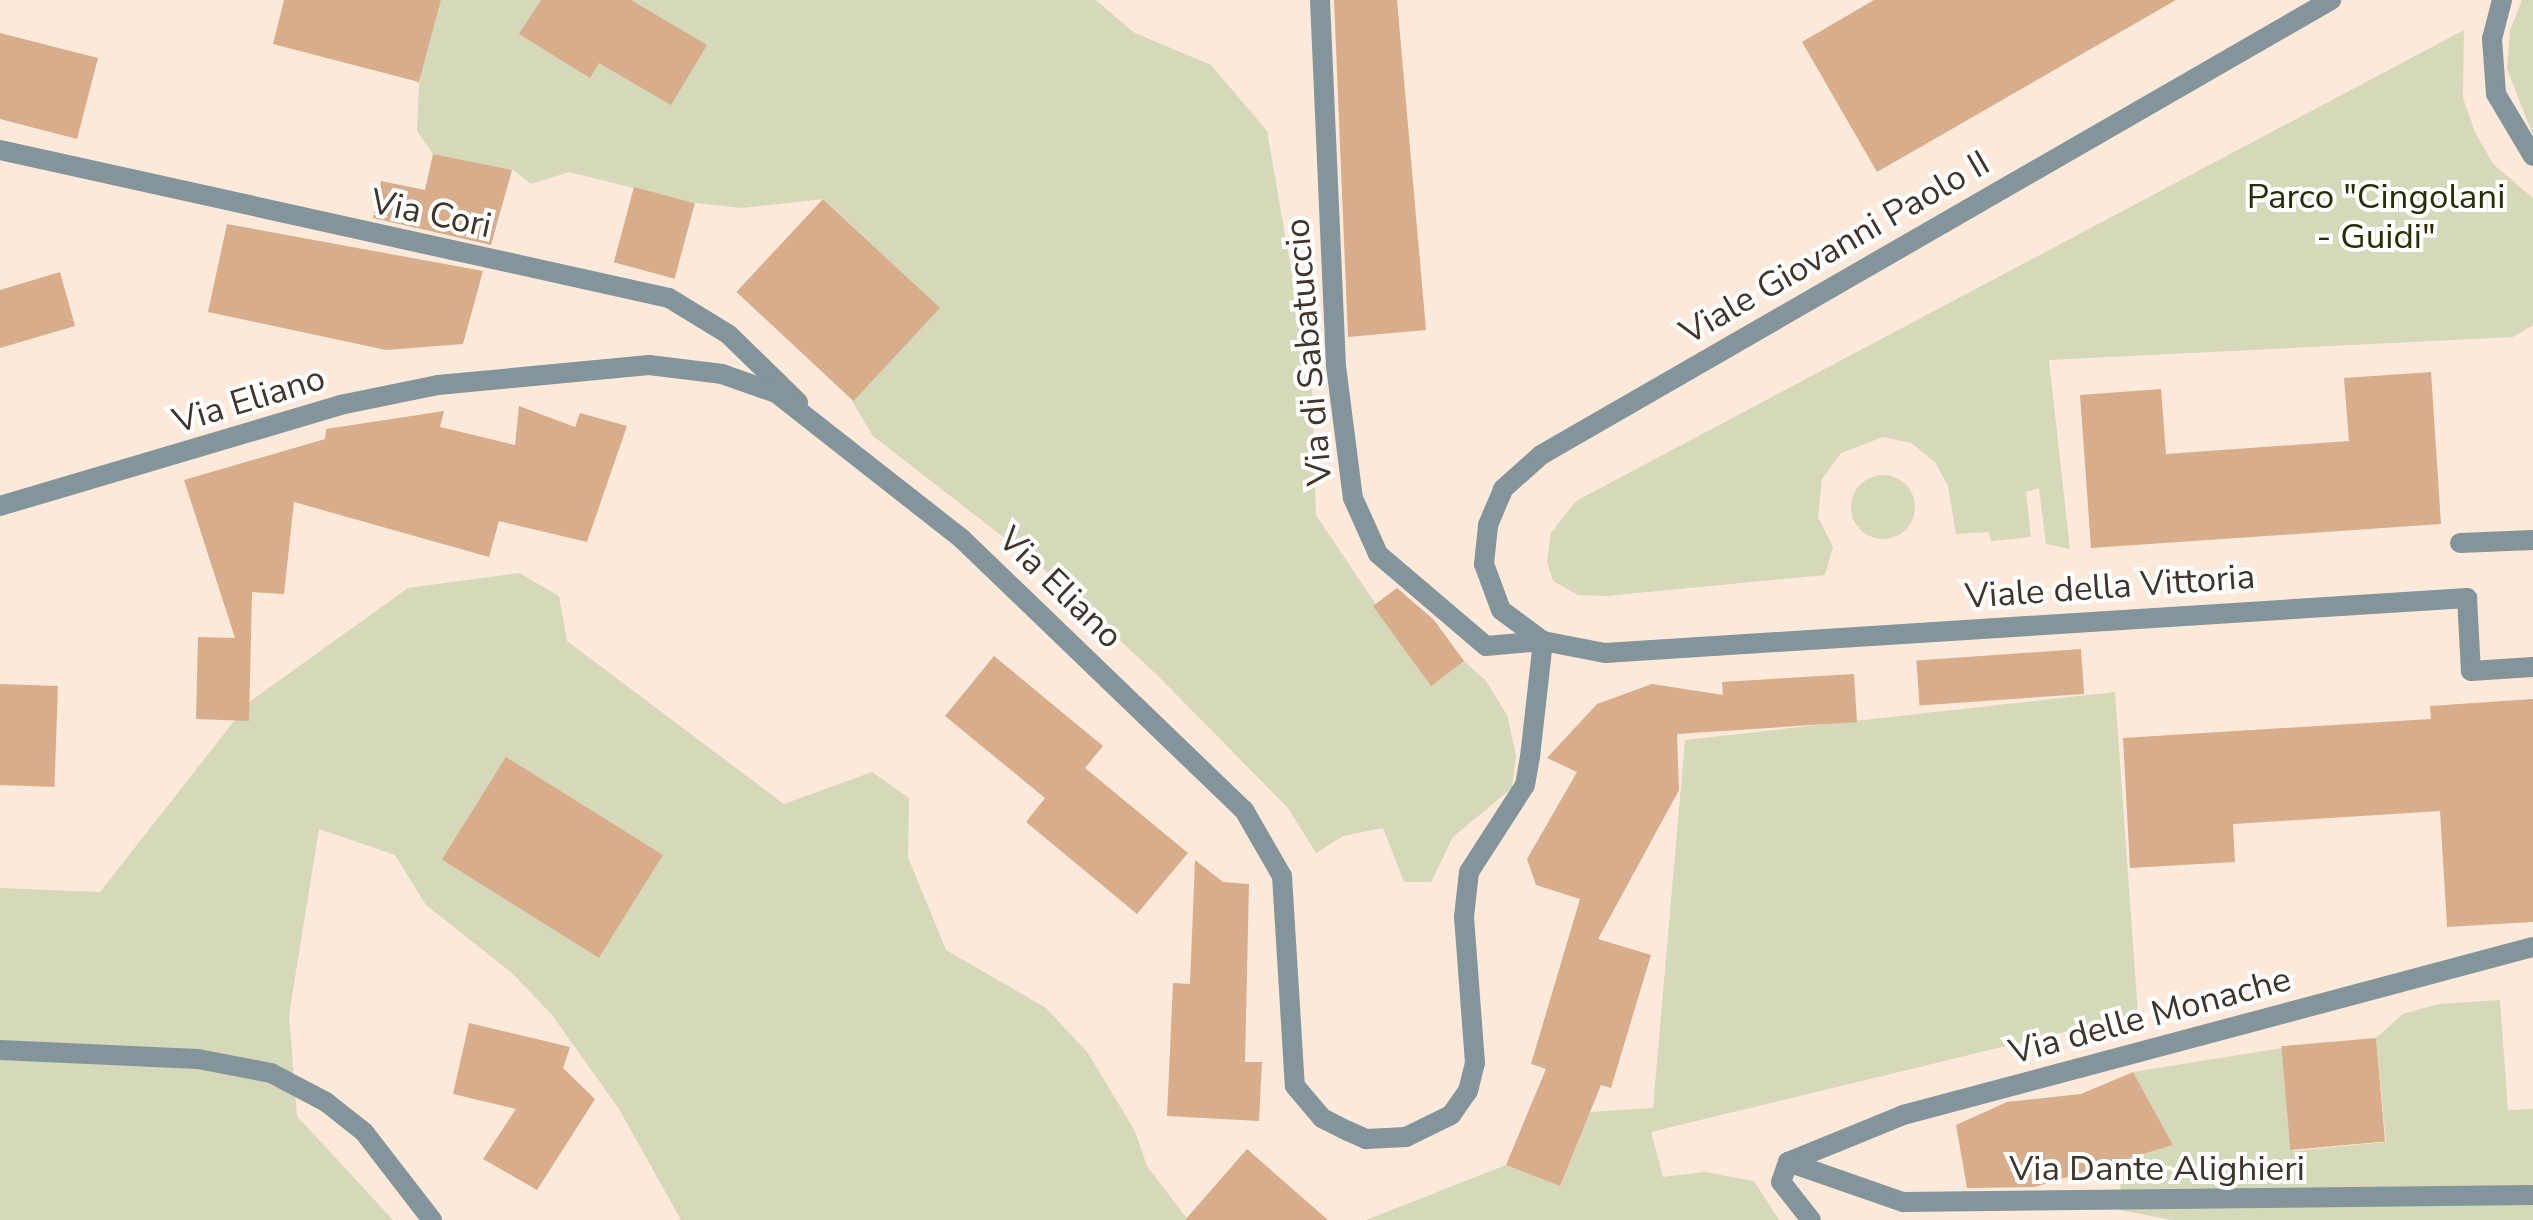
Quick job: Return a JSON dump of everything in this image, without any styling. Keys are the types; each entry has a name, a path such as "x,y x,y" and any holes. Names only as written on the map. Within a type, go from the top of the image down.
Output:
{"street":[{"name":"Via di Sabatuccio","path":"1320,0 1336,366 1354,498 1378,554 1486,646 1543,641"},
{"name":"Viale Giovanni Paolo II","path":"1543,641 1511,621 1492,595 1484,546 1503,489 1528,465 2331,0"},
{"path":"2498,0 2492,39 2496,94 2533,156"},
{"name":"Via Cori","path":"0,150 668,298 728,334 810,414"},
{"name":"Via Eliano","path":"0,506 340,405 499,377 610,366 697,369 750,382 810,414 962,539 1244,810 1282,876 1295,1086 1322,1118 1366,1139 1406,1138 1451,1116 1468,1091 1475,1062 1464,917 1469,872 1524,785 1543,641"},
{"path":"2460,543 2533,540"},
{"name":"Viale della Vittoria","path":"1543,641 1591,652 2467,598 2471,671 2533,667"},
{"name":"Via delle Monache","path":"1788,1162 1902,1116 2533,947"},
{"path":"0,1050 198,1059 271,1073 326,1102 364,1132 432,1220"},
{"path":"1788,1162 1781,1182 1811,1220"},
{"name":"Via Dante Alighieri","path":"1788,1162 1904,1202 2533,1196"}],"green space":[{"path":"441,0 1096,0 1133,32 1211,65 1267,131 1312,389 1316,515 1430,685 1464,661 1486,681 1507,715 1516,755 1512,788 1453,837 1431,882 1404,882 1383,828 1343,836 1316,853 1288,808 1157,675 1038,564 873,436 852,401 939,308 824,199 742,208 695,203 569,172 531,184 513,170 433,154 417,131 419,82"},
{"path":"2522,0 2533,0 2533,135 2507,69 2510,31"},
{"name":"Parco \"Cingolani - Guidi\"","path":"2464,30 2463,98 2475,132 2493,164 2533,198 2533,325 2513,337 2049,360 2070,549 2046,544 2039,488 2026,492 2031,537 1991,541 1989,532 1956,534 1948,486 1935,462 1911,443 1883,437 1841,453 1822,479 1818,517 1833,547 1825,575 1606,596 1578,595 1553,581 1547,562 1551,533 1576,501"},
{"path":"1883,475 1905,485 1915,507 1905,529 1883,539 1861,529 1851,507 1861,485"},
{"path":"519,573 559,596 567,641 784,804 872,772 909,798 908,857 946,950 1046,1008 1088,1053 1135,1131 1147,1166 1188,1220 681,1220 619,1109 552,1015 513,974 426,905 395,855 319,829 289,1015 297,1116 393,1220 0,1220 0,888 100,892 249,702 408,588"},
{"path":"2115,692 2138,1014 1651,1132 1663,1177 1705,1172 1754,1181 1779,1220 1366,1220 1506,1165 1560,1186 1590,1112 1653,1108 1685,740"},
{"path":"2500,1000 2508,1110 2533,1109 2533,1220 2172,1220 2120,1210 2121,1161 2173,1145 2133,1072 2282,1048 2293,1151 2386,1142 2376,1038 2403,1014 2439,1004"}],"building":[{"path":"284,0 441,0 419,82 273,44"},
{"path":"541,0 631,0 707,45 671,105 599,63 590,78 519,34"},
{"path":"1334,0 1397,0 1426,330 1348,337"},
{"path":"1874,0 2176,0 1877,172 1802,42"},
{"path":"0,33 98,58 77,139 0,119"},
{"path":"433,154 512,170 491,245 373,218 381,181 425,190"},
{"path":"634,187 695,203 675,279 614,262"},
{"path":"823,199 940,308 853,401 736,292"},
{"path":"227,224 483,271 463,344 386,350 208,312"},
{"path":"60,272 75,326 0,348 0,290"},
{"path":"2431,372 2441,524 2091,548 2080,395 2161,389 2166,454 2349,441 2344,378"},
{"path":"519,406 575,427 580,413 627,426 587,542 499,521 489,557 294,502 284,594 252,592 249,721 196,719 198,637 235,638 184,480 325,439 326,429 444,411 440,427 515,445"},
{"path":"1397,588 1434,620 1464,661 1431,686 1373,606"},
{"path":"2081,649 2084,694 1920,705 1916,661"},
{"path":"994,656 1103,746 1085,768 1188,853 1137,914 1026,822 1045,798 945,716"},
{"path":"1854,674 1857,722 1677,734 1679,790 1598,939 1651,955 1611,1088 1601,1085 1560,1186 1506,1165 1546,1069 1531,1064 1580,899 1536,885 1527,859 1577,772 1547,758 1597,704 1652,684 1723,695 1722,682"},
{"path":"0,684 58,686 54,787 0,785"},
{"path":"2533,699 2533,922 2447,927 2440,811 2233,824 2235,862 2130,868 2123,738 2431,719 2430,706"},
{"path":"506,757 663,855 599,958 442,860"},
{"path":"1195,860 1223,882 1249,884 1245,1062 1262,1062 1259,1121 1167,1116 1173,983 1190,984"},
{"path":"469,1023 570,1047 563,1068 595,1099 537,1190 483,1159 516,1109 453,1094"},
{"path":"2376,1038 2385,1142 2290,1150 2281,1046"},
{"path":"2133,1072 2173,1145 2035,1187 1967,1188 1956,1125 2007,1102 2081,1094"},
{"path":"1247,1149 1328,1220 1185,1220"}]}
